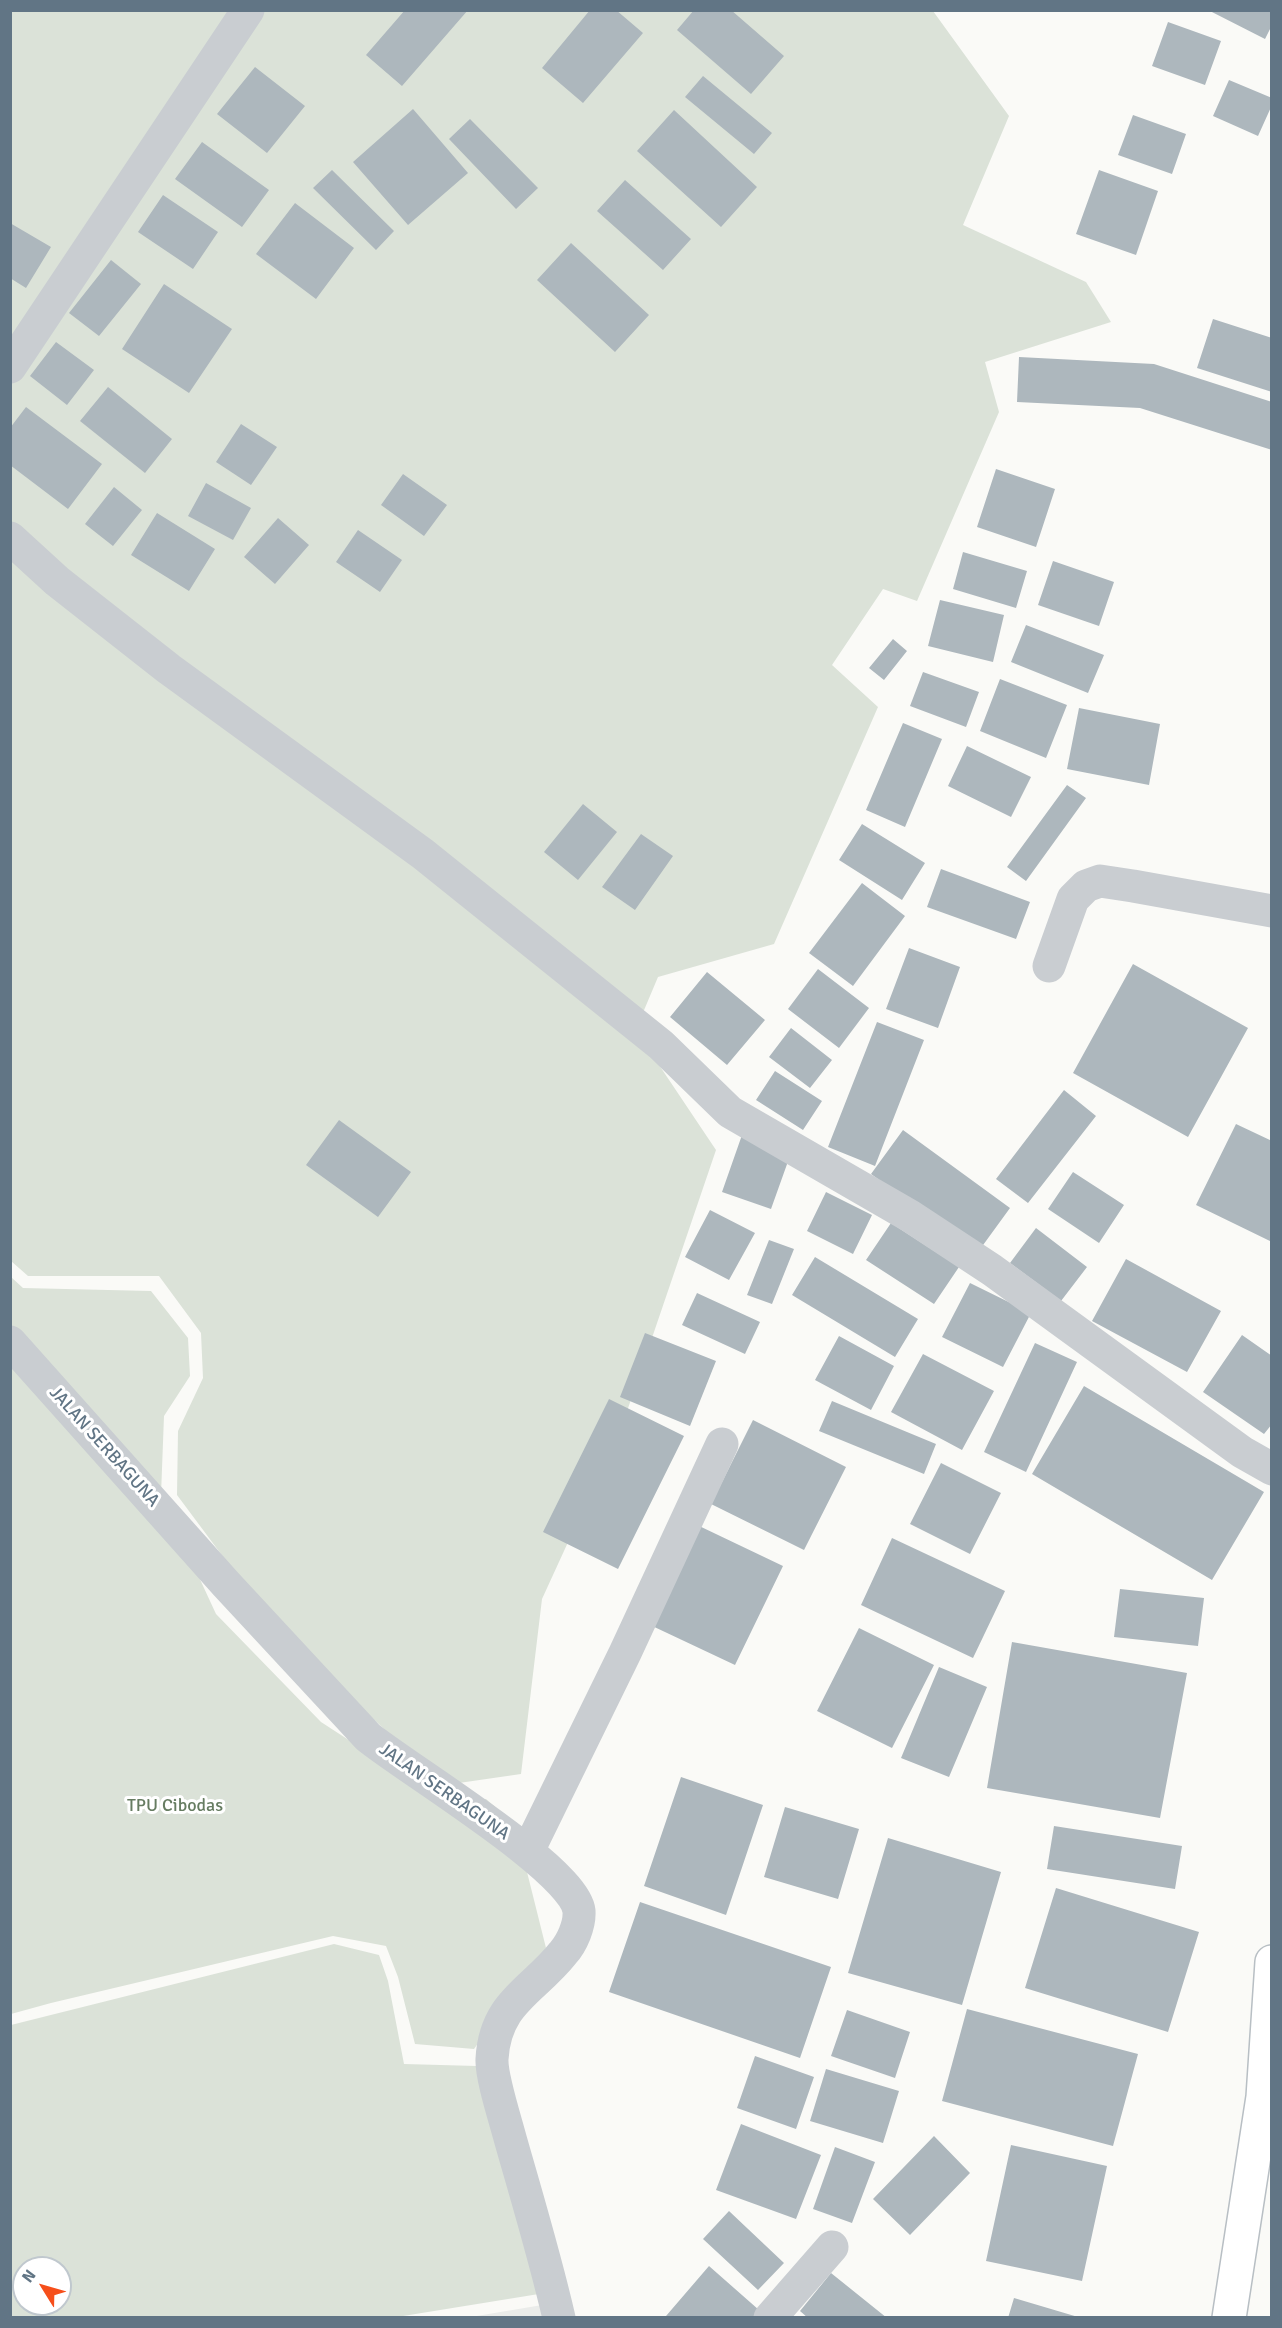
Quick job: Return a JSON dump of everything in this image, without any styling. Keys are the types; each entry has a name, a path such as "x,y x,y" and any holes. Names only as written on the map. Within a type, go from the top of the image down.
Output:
{"street":[{"path":"10,367 248,10"},
{"path":"10,538 57,581 169,669 423,854 661,1046 730,1112 910,1216 992,1270 1242,1452 1272,1468"},
{"path":"1049,966 1074,899 1086,886 1100,882 1272,911"},
{"name":"JALAN SERBAGUNA","path":"10,1342 226,1584 368,1737 390,1756 528,1851 568,1889 579,1911 575,1933 563,1953 512,2003 499,2025 492,2060 502,2108 559,2318"},
{"path":"528,1851 625,1653 722,1444"},
{"path":"1229,2318 1263,2097 1272,1962"},
{"path":"770,2318 832,2247"}],"shaded area":[{"path":"548,2304 551,2318 465,2318"}],"green space":[{"path":"11,11 933,11 1009,116 963,225 1086,282 1111,322 985,362 999,412 917,601 883,589 832,665 878,707 774,944 658,977 631,1041 653,1056 716,1150 624,1420 542,1599 521,1774 445,1785 357,1704 259,1605 177,1495 178,1431 203,1378 201,1333 159,1276 28,1276 11,1261"},
{"name":"TPU Cibodas","path":"11,1277 23,1288 151,1291 188,1338 190,1376 164,1416 161,1495 216,1614 321,1722 438,1798 486,1799 515,1824 546,1948 474,2049 415,2044 398,1977 386,1946 333,1936 11,2014"},
{"path":"334,1944 379,1955 388,1981 404,2064 477,2066 545,2293 397,2317 11,2318 11,2025"}],"building":[{"path":"405,10 468,10 402,86 366,55"},
{"path":"590,10 616,10 643,33 583,103 542,68"},
{"path":"694,10 731,10 784,56 751,94 677,30"},
{"path":"1208,10 1272,10 1272,25 1265,39"},
{"path":"1168,22 1221,41 1205,85 1152,66"},
{"path":"255,67 305,106 267,153 217,114"},
{"path":"703,76 772,133 754,154 685,97"},
{"path":"1229,80 1272,98 1272,105 1258,136 1213,116"},
{"path":"413,109 468,173 408,225 353,162"},
{"path":"674,110 757,187 721,227 637,151"},
{"path":"1133,115 1186,134 1172,174 1118,155"},
{"path":"470,119 538,188 516,209 449,139"},
{"path":"202,142 269,190 242,227 175,179"},
{"path":"332,170 394,231 376,250 313,188"},
{"path":"1099,170 1158,191 1136,255 1076,234"},
{"path":"625,180 691,239 663,270 597,211"},
{"path":"163,195 218,232 193,269 138,232"},
{"path":"295,203 354,248 316,299 256,254"},
{"path":"10,223 51,247 26,288 10,278"},
{"path":"571,243 649,315 615,352 537,280"},
{"path":"111,260 141,284 99,336 69,313"},
{"path":"164,284 232,329 189,393 122,349"},
{"path":"1213,319 1272,338 1272,392 1197,368"},
{"path":"56,342 94,370 67,405 30,376"},
{"path":"1019,357 1154,364 1272,402 1272,450 1140,408 1017,402"},
{"path":"108,387 172,439 145,473 80,421"},
{"path":"26,407 102,464 68,509 10,465 10,428"},
{"path":"241,424 277,447 251,485 216,462"},
{"path":"996,469 1055,489 1036,547 977,527"},
{"path":"403,474 447,505 424,536 381,505"},
{"path":"206,483 251,508 233,540 188,516"},
{"path":"114,487 142,510 113,546 85,524"},
{"path":"157,513 215,549 189,591 131,555"},
{"path":"278,518 309,545 275,584 244,557"},
{"path":"358,530 402,560 380,592 336,562"},
{"path":"963,552 1027,571 1016,608 953,589"},
{"path":"1053,561 1114,582 1099,626 1038,605"},
{"path":"940,600 1004,615 993,662 928,646"},
{"path":"1026,625 1104,655 1088,693 1011,662"},
{"path":"893,639 907,651 884,680 869,668"},
{"path":"923,672 979,692 966,727 910,706"},
{"path":"1000,679 1067,705 1046,758 980,731"},
{"path":"1079,708 1160,724 1149,785 1067,769"},
{"path":"903,723 942,739 905,827 866,810"},
{"path":"967,746 1031,777 1011,817 948,786"},
{"path":"1067,785 1086,798 1026,881 1007,867"},
{"path":"583,804 617,832 578,880 544,852"},
{"path":"862,824 925,863 902,900 839,860"},
{"path":"641,834 673,856 635,910 602,887"},
{"path":"941,869 1030,902 1016,939 927,907"},
{"path":"862,883 905,916 853,986 809,953"},
{"path":"909,948 960,967 938,1028 886,1009"},
{"path":"1133,964 1248,1028 1188,1137 1073,1073"},
{"path":"818,969 869,1008 839,1048 788,1009"},
{"path":"707,972 765,1020 727,1065 670,1017"},
{"path":"877,1022 924,1040 875,1166 828,1147"},
{"path":"791,1028 832,1060 810,1088 769,1057"},
{"path":"775,1071 822,1101 803,1130 756,1100"},
{"path":"1064,1090 1096,1116 1028,1203 996,1179"},
{"path":"339,1120 411,1172 378,1217 306,1165"},
{"path":"1236,1124 1272,1141 1272,1242 1196,1205"},
{"path":"903,1130 1010,1208 978,1252 871,1174"},
{"path":"742,1135 791,1153 771,1209 722,1192"},
{"path":"1073,1172 1124,1205 1099,1243 1048,1209"},
{"path":"826,1192 872,1215 853,1254 807,1231"},
{"path":"710,1210 755,1233 729,1280 685,1257"},
{"path":"891,1223 959,1267 934,1304 866,1260"},
{"path":"1036,1228 1087,1267 1061,1301 1010,1263"},
{"path":"769,1240 794,1249 772,1304 747,1295"},
{"path":"815,1257 918,1319 895,1357 792,1295"},
{"path":"1126,1259 1221,1311 1187,1372 1092,1321"},
{"path":"970,1283 1031,1313 1003,1367 942,1337"},
{"path":"697,1293 760,1322 745,1354 682,1325"},
{"path":"645,1333 716,1361 690,1426 620,1397"},
{"path":"1242,1335 1272,1356 1272,1424 1264,1434 1203,1392"},
{"path":"839,1336 894,1366 871,1410 815,1380"},
{"path":"1035,1343 1077,1362 1026,1472 984,1452"},
{"path":"923,1354 994,1391 962,1450 891,1412"},
{"path":"1084,1386 1264,1492 1212,1580 1032,1474"},
{"path":"609,1399 684,1436 618,1569 543,1532"},
{"path":"832,1401 936,1444 924,1474 819,1431"},
{"path":"753,1420 846,1467 804,1550 711,1504"},
{"path":"941,1463 1001,1493 970,1554 910,1524"},
{"path":"695,1524 783,1566 735,1665 648,1624"},
{"path":"892,1538 1005,1591 973,1658 861,1605"},
{"path":"1120,1589 1204,1598 1198,1646 1114,1637"},
{"path":"859,1628 934,1665 892,1748 817,1711"},
{"path":"1012,1642 1187,1673 1160,1818 987,1788"},
{"path":"939,1667 987,1687 949,1777 901,1758"},
{"path":"681,1777 763,1805 726,1915 644,1886"},
{"path":"785,1807 859,1829 838,1899 764,1877"},
{"path":"1054,1826 1182,1846 1175,1889 1047,1869"},
{"path":"888,1838 1001,1872 962,2005 848,1973"},
{"path":"1056,1888 1199,1932 1168,2032 1025,1988"},
{"path":"640,1902 831,1967 800,2058 609,1992"},
{"path":"967,2009 1138,2054 1113,2146 942,2101"},
{"path":"847,2010 910,2032 895,2078 831,2056"},
{"path":"755,2056 814,2077 796,2129 737,2108"},
{"path":"826,2069 899,2091 883,2143 810,2121"},
{"path":"741,2124 821,2155 796,2219 716,2190"},
{"path":"934,2136 970,2173 910,2235 873,2199"},
{"path":"1011,2145 1107,2166 1082,2281 986,2261"},
{"path":"835,2147 875,2162 852,2223 813,2209"},
{"path":"729,2211 784,2263 758,2290 703,2239"},
{"path":"709,2266 759,2310 752,2318 666,2316"},
{"path":"831,2273 887,2318 808,2318 800,2311"},
{"path":"1014,2298 1078,2317 1078,2318 1008,2318"}]}
